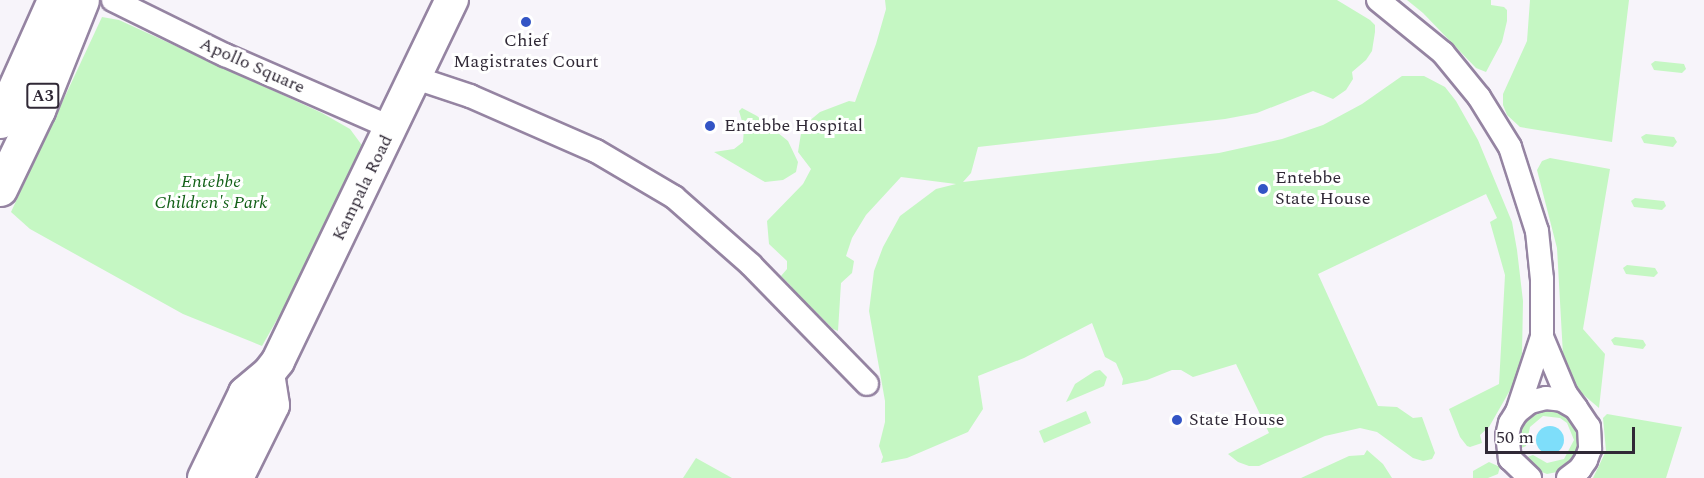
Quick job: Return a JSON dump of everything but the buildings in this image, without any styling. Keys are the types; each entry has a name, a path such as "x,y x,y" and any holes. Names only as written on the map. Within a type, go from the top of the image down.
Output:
{"highway":[{"name":"A3","path":"0,121 54,0"},
{"name":"A3","path":"0,189 38,110 82,0"}],"main road":[{"name":"Kampala Road","path":"204,478 245,393 268,374 278,361 452,0"},
{"path":"237,478 273,405 268,374"}],"street":[{"name":"Apollo Square","path":"113,0 225,55 392,128"},
{"path":"1378,0 1443,52 1489,111 1510,147 1537,231 1542,279 1542,337 1517,412 1510,423 1507,450 1513,464 1530,478"},
{"path":"416,78 470,96 596,151 674,197 752,265 867,384"},
{"path":"1542,337 1566,394 1589,427 1590,449 1580,469 1568,478"},
{"path":"1517,412 1530,402 1546,398 1562,400 1576,408"}],"green space":[{"path":"885,0 1337,0 1370,20 1375,25 1372,51 1366,60 1352,72 1353,79 1346,90 1333,99 1313,91 1257,113 1225,119 978,147 971,173 963,182 1219,153 1282,139 1323,125 1362,104 1402,76 1424,76 1445,87 1456,101 1478,140 1512,222 1517,250 1523,301 1522,354 1513,385 1489,427 1480,435 1482,443 1467,446 1460,437 1449,409 1499,384 1505,275 1490,222 1497,218 1486,194 1318,274 1378,406 1397,407 1413,418 1422,417 1435,453 1432,459 1423,461 1413,458 1377,432 1360,428 1325,436 1259,466 1249,466 1238,462 1228,454 1269,433 1236,364 1193,377 1181,370 1172,370 1147,380 1122,385 1123,379 1116,363 1105,357 1092,323 1024,358 978,376 983,409 968,432 907,458 881,463 883,457 879,446 885,422 885,401 869,311 874,271 883,247 900,216 936,189 956,184 901,177 866,215 852,238 846,256 854,261 852,273 841,283 838,331 833,329 811,307 800,303 791,286 781,276 787,269 787,261 769,244 767,221 803,184 811,169 798,152 802,127 820,112 849,101 855,102 876,44 886,9"},
{"path":"1407,0 1491,0 1491,5 1504,7 1507,10 1507,21 1502,42 1486,72 1476,68 1423,13"},
{"path":"1530,0 1629,0 1612,142 1520,127 1507,115 1503,105 1503,94 1527,41"},
{"name":"Entebbe Children's Park","path":"102,17 119,20 322,113 350,129 364,148 359,175 262,346 183,314 30,229 11,212"},
{"path":"1655,61 1684,64 1686,69 1682,73 1654,70 1651,64"},
{"path":"742,108 757,116 788,141 798,162 796,172 783,180 765,182 714,152 734,149 743,142 744,128 739,111"},
{"path":"1646,134 1674,137 1677,142 1673,147 1644,143 1641,137"},
{"path":"1550,158 1610,169 1583,329 1605,354 1599,408 1579,391 1568,375 1563,355 1557,248 1537,170 1542,161"},
{"path":"1635,198 1664,201 1666,206 1662,210 1634,207 1631,201"},
{"path":"1627,265 1655,268 1658,273 1654,277 1626,274 1623,268"},
{"path":"1615,337 1643,340 1646,345 1643,349 1614,345 1611,340"},
{"path":"1100,370 1107,377 1104,386 1066,402 1075,384"},
{"path":"1546,407 1564,411 1577,424 1580,438 1579,450 1571,464 1562,471 1547,474 1534,469 1521,459 1533,455 1547,463 1564,459 1574,440 1567,423 1560,418 1543,416 1530,427 1526,446 1517,450 1516,442 1521,425 1532,413"},
{"path":"1086,411 1091,423 1044,443 1039,431"},
{"path":"1607,414 1682,427 1666,478 1593,478 1606,451 1603,418"},
{"path":"1367,450 1383,464 1392,478 1301,478 1349,456 1364,455"},
{"path":"696,458 732,478 683,478"},
{"path":"1489,462 1500,467 1498,474 1488,478 1473,478 1473,471"}],"water":[{"path":"1550,426 1560,430 1564,440 1560,450 1550,454 1540,450 1536,440 1540,430"}],"place":[{"name":"Chief Magistrates Court","path":"526,22"},
{"name":"Entebbe Hospital","path":"710,126"},
{"name":"Entebbe State House","path":"1263,189"},
{"name":"State House","path":"1177,420"}]}
